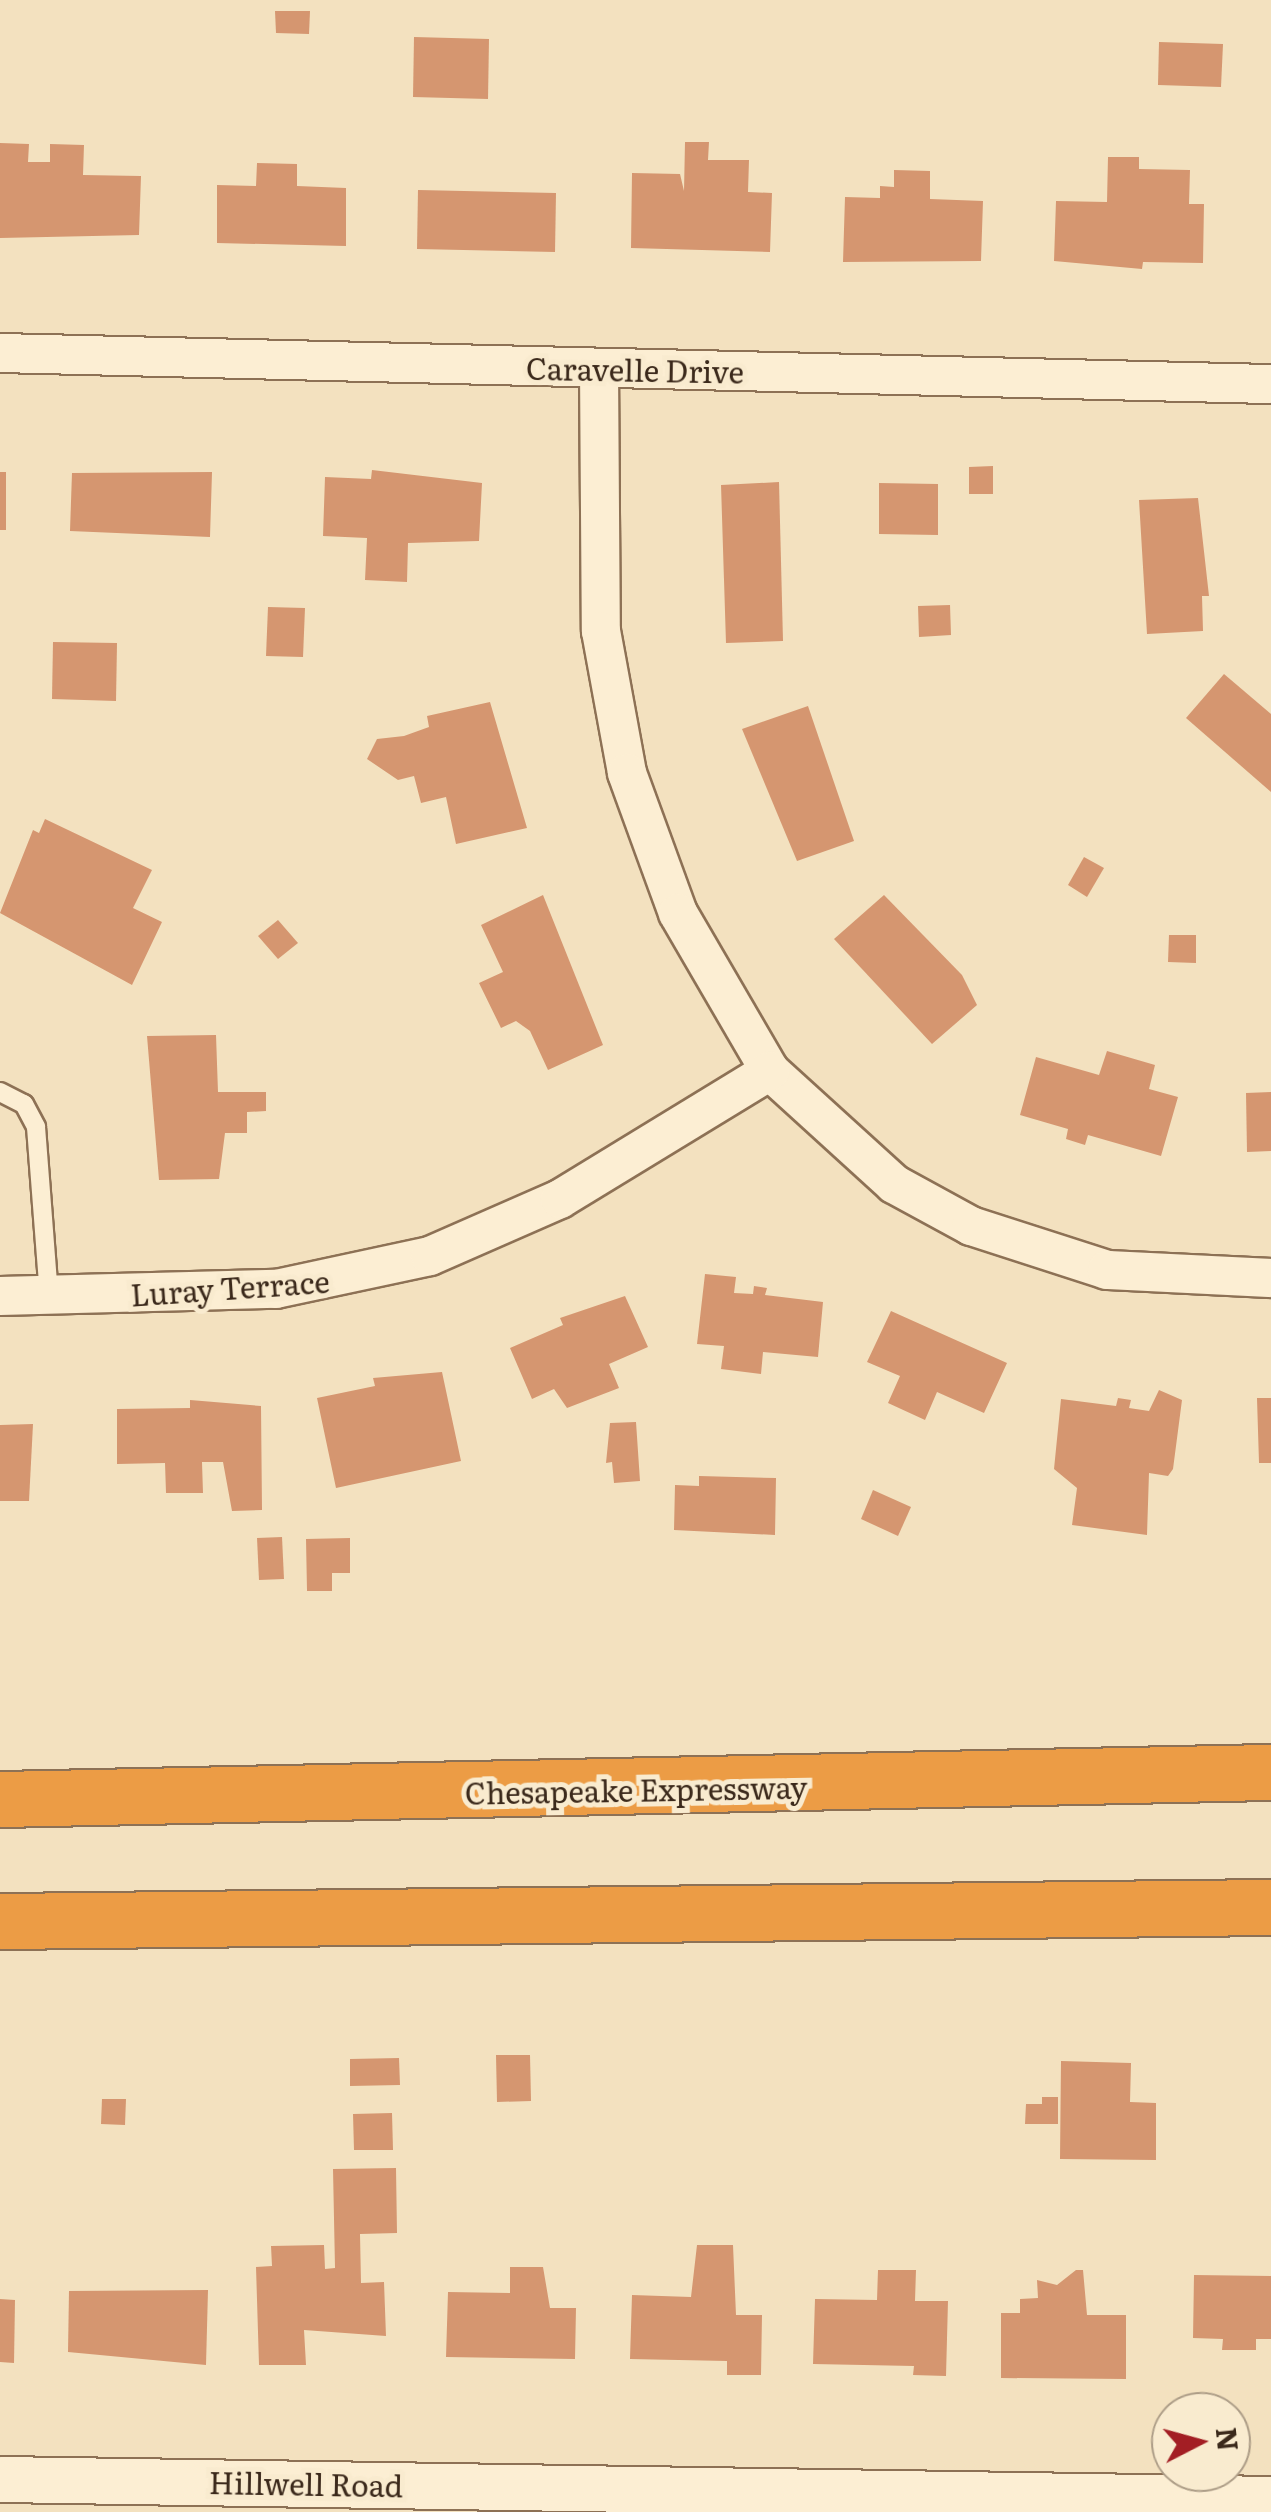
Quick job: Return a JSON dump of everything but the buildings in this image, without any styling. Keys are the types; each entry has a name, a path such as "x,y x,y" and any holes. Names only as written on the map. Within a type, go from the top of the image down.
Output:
{"highway":[{"name":"Chesapeake Expressway","path":"0,1799 1271,1772"},
{"path":"0,1921 1271,1907"}],"street":[{"name":"Caravelle Drive","path":"0,352 1271,384"},
{"path":"599,368 601,631 626,773 678,912 770,1071 894,1184 971,1226 1107,1270 1271,1278"},
{"name":"Luray Terrace","path":"0,1296 276,1290 430,1256 560,1199 770,1071"},
{"name":"Hillwell Road","path":"0,2480 1271,2499"}],"lane":[{"path":"0,1092 24,1104 36,1127 48,1295"}]}
